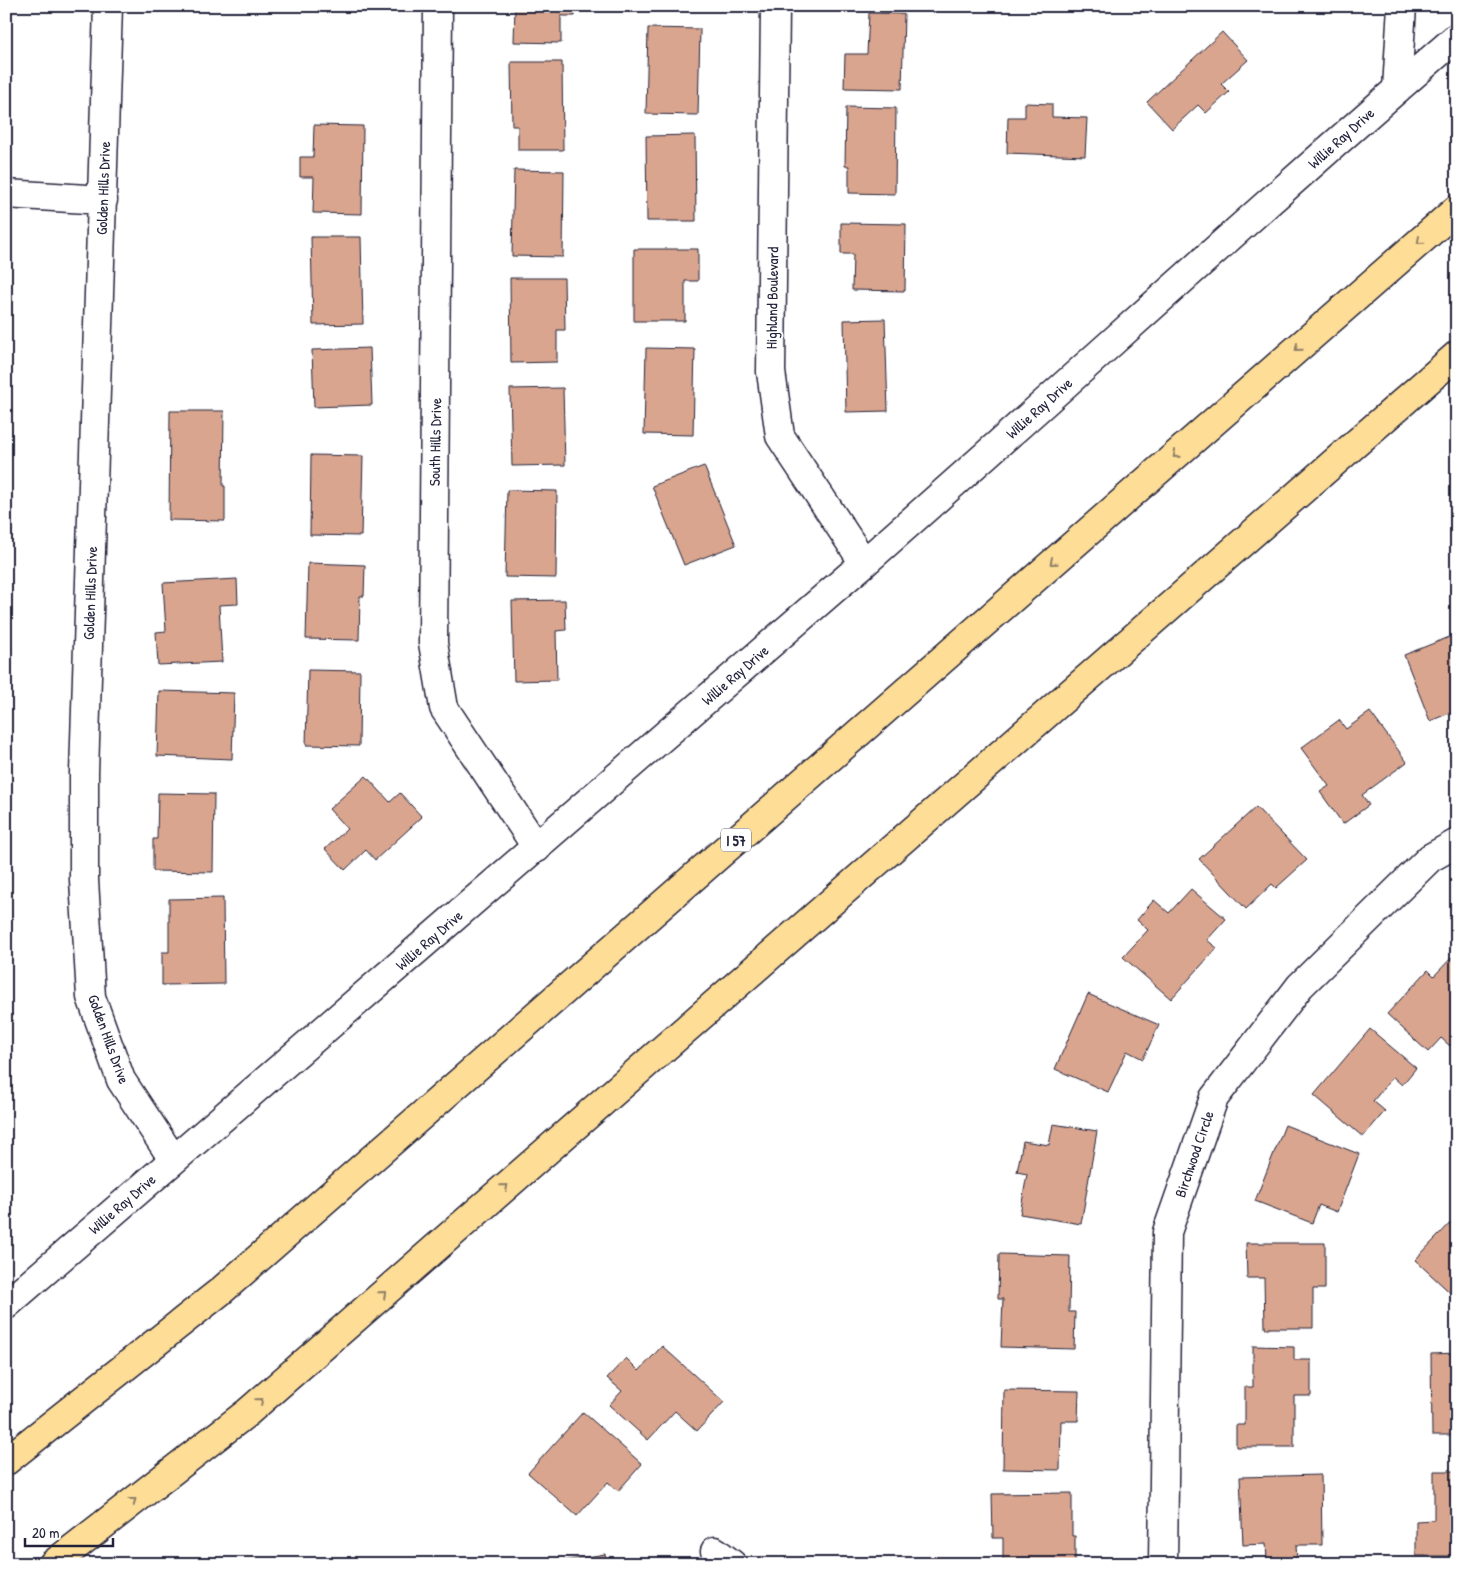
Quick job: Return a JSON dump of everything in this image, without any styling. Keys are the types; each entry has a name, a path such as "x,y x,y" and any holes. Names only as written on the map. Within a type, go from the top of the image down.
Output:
{"highway":[{"name":"I 57","path":"6,1461 221,1290 1457,208"},
{"path":"53,1564 255,1405 1457,355"}],"street":[{"name":"Golden Hills Drive","path":"108,6 84,773 84,880 91,997 120,1080 173,1159"},
{"name":"South Hills Drive","path":"438,6 433,643 444,708 537,848"},
{"name":"Highland Boulevard","path":"775,6 771,372 780,436 864,563"},
{"path":"1396,89 1402,6"},
{"name":"Willie Ray Drive","path":"6,1305 173,1159 537,848 864,563 1396,89 1457,37"},
{"path":"6,194 102,200"},
{"name":"Birchwood Circle","path":"1163,1564 1167,1232 1214,1098 1300,986 1430,858 1457,843"}],"building":[{"path":"515,6 575,6 575,16 561,16 561,43 514,42"},
{"path":"869,13 904,14 902,89 844,88 845,54 867,54"},
{"path":"648,28 700,29 698,115 646,114"},
{"path":"1222,32 1248,60 1221,84 1229,92 1206,113 1198,105 1172,129 1147,102"},
{"path":"511,62 562,62 563,150 518,150 518,126 512,126"},
{"path":"1025,103 1052,104 1052,117 1087,118 1085,156 1007,153 1008,117 1025,117"},
{"path":"846,107 896,108 895,194 849,193 849,166 845,166"},
{"path":"314,125 363,126 362,214 313,213 314,177 300,177 300,157 313,157"},
{"path":"695,135 696,221 647,221 646,136"},
{"path":"514,170 564,171 563,257 512,256"},
{"path":"841,223 906,224 905,291 852,290 853,254 841,254"},
{"path":"311,237 361,237 363,324 313,325"},
{"path":"634,249 698,249 698,281 685,281 685,321 634,321"},
{"path":"510,278 564,278 565,330 557,330 557,362 511,363"},
{"path":"885,319 888,411 846,412 844,320"},
{"path":"370,348 372,405 314,407 312,350"},
{"path":"646,348 695,349 693,435 644,434"},
{"path":"563,388 565,465 512,466 510,389"},
{"path":"170,411 224,411 223,486 225,486 225,521 169,520"},
{"path":"311,455 363,456 361,536 310,535"},
{"path":"704,466 736,545 684,565 652,486"},
{"path":"507,490 557,491 556,578 505,577"},
{"path":"308,563 365,565 364,596 360,596 359,640 306,639"},
{"path":"237,579 238,604 219,605 222,662 158,665 156,632 166,631 163,583"},
{"path":"565,600 566,630 556,631 557,680 514,681 512,601"},
{"path":"1457,634 1457,710 1430,721 1404,655"},
{"path":"308,670 360,671 359,746 306,745"},
{"path":"159,691 234,693 232,759 157,756"},
{"path":"1370,712 1407,762 1362,795 1369,805 1343,824 1320,792 1329,786 1301,748 1339,720 1346,729"},
{"path":"366,776 390,802 400,793 422,817 375,860 366,850 345,870 325,849 347,829 329,809"},
{"path":"158,793 214,794 213,872 153,871 153,839 157,839"},
{"path":"1256,807 1307,860 1276,888 1272,884 1246,909 1199,859"},
{"path":"1191,889 1226,919 1207,940 1217,948 1171,999 1123,957 1148,930 1137,920 1154,900 1169,913"},
{"path":"223,898 224,984 162,985 162,952 169,952 169,899"},
{"path":"1457,952 1457,1039 1450,1046 1441,1038 1428,1052 1387,1014 1428,970 1434,976"},
{"path":"1088,994 1159,1025 1143,1059 1127,1051 1108,1092 1055,1069"},
{"path":"1370,1029 1416,1068 1402,1085 1393,1077 1373,1101 1385,1111 1363,1137 1314,1095"},
{"path":"1053,1124 1097,1131 1081,1224 1020,1214 1027,1174 1017,1172 1023,1141 1049,1145"},
{"path":"1285,1125 1359,1154 1337,1212 1319,1205 1312,1223 1255,1201"},
{"path":"1457,1216 1457,1299 1415,1260"},
{"path":"1246,1243 1325,1243 1325,1289 1313,1289 1313,1328 1265,1328 1264,1278 1247,1278"},
{"path":"999,1254 1070,1256 1069,1312 1075,1312 1074,1349 1001,1347 1003,1299 998,1299"},
{"path":"662,1346 724,1402 697,1431 675,1411 648,1440 609,1405 622,1391 607,1378 626,1358 639,1371"},
{"path":"1253,1346 1294,1347 1294,1360 1311,1360 1311,1396 1294,1396 1294,1447 1236,1447 1236,1425 1245,1425 1245,1387 1253,1387"},
{"path":"1457,1353 1457,1435 1432,1435 1431,1354"},
{"path":"1004,1390 1079,1391 1078,1421 1061,1421 1060,1470 1003,1469"},
{"path":"583,1412 642,1464 618,1491 608,1482 577,1516 528,1473"},
{"path":"1434,1471 1457,1471 1457,1556 1416,1556 1416,1521 1434,1520"},
{"path":"1321,1475 1322,1545 1296,1545 1297,1560 1267,1560 1266,1544 1243,1545 1240,1477"},
{"path":"1072,1493 1072,1536 1075,1536 1075,1564 1003,1564 1003,1538 993,1538 992,1494"},
{"path":"605,1554 607,1564 546,1564"}]}
